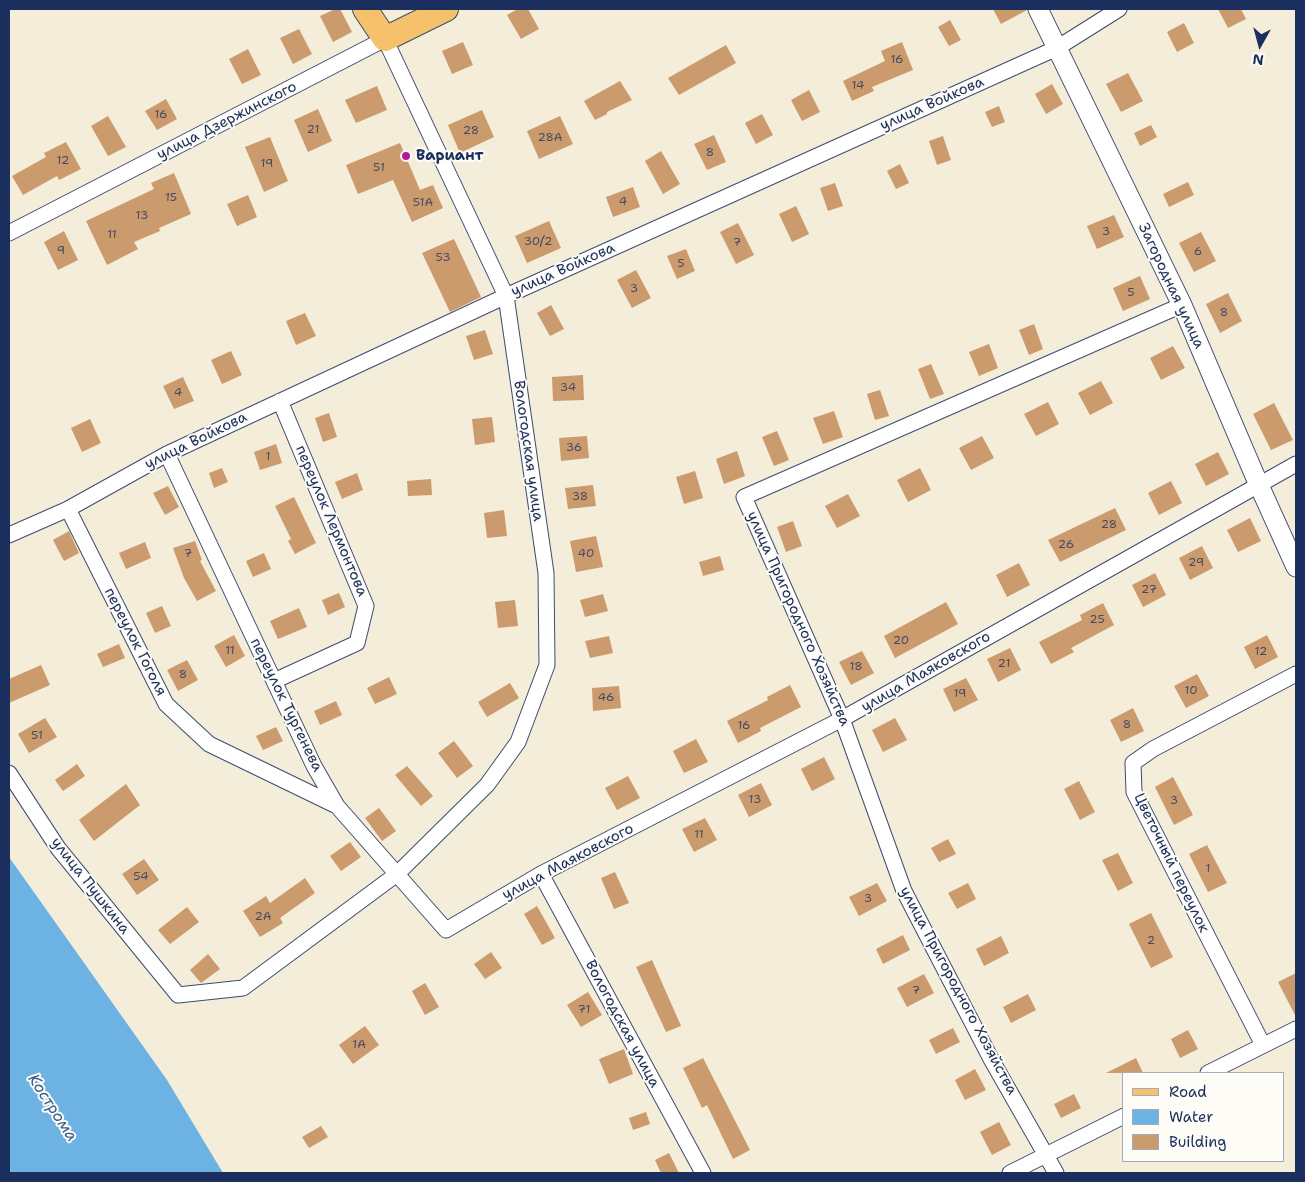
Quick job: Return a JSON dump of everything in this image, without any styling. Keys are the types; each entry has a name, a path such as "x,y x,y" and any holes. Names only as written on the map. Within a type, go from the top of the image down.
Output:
{"main road":[{"name":"Вологодская улица","path":"365,9 385,39"},
{"name":"улица Дзержинского","path":"385,39 446,9"}],"street":[{"name":"Загородная улица","path":"1038,9 1182,306 1296,567"},
{"name":"улица Войкова","path":"9,535 68,509 167,454 280,401 506,296 1057,48 1119,9"},
{"name":"улица Дзержинского","path":"9,233 385,39"},
{"name":"Вологодская улица","path":"385,39 506,296 546,573 547,664 518,742 487,785 397,874"},
{"name":"улица Пригородного Хозяйства","path":"1056,1173 991,1059 904,891 842,719 744,496 1182,306"},
{"name":"переулок Лермонтова","path":"274,681 357,643 366,606 280,401"},
{"name":"переулок Тургенева","path":"167,454 314,766 337,806 446,930"},
{"name":"улица Маяковского","path":"446,930 541,874 842,719 1258,483 1296,464"},
{"name":"переулок Гоголя","path":"68,509 166,704 209,744 337,806"},
{"name":"Цветочный переулок","path":"1263,1045 1134,792 1133,762 1153,749 1296,674"},
{"name":"улица Пушкина","path":"9,773 58,848 178,995 243,988 397,874"},
{"name":"Вологодская улица","path":"541,874 703,1173"},
{"path":"1210,1072 1296,1028"},
{"path":"1010,1173 1122,1117"}],"water":[{"name":"Кострома","path":"9,857 167,1080 223,1173 9,1173"}],"building":[{"path":"335,9 340,9 352,32 333,42 320,16"},
{"path":"518,9 528,9 539,29 521,39 507,15"},
{"path":"993,9 1027,9 1027,10 1001,24"},
{"path":"1218,9 1241,9 1246,19 1228,28"},
{"path":"950,20 961,40 949,46 938,27"},
{"path":"1184,23 1194,43 1177,52 1167,32"},
{"path":"299,29 312,54 293,64 280,38"},
{"path":"463,42 473,65 452,74 442,51"},
{"path":"902,42 913,70 872,87 874,91 852,101 843,81 885,61 881,51"},
{"path":"726,45 736,63 679,95 668,78"},
{"path":"248,49 261,75 242,84 229,59"},
{"path":"1128,73 1143,101 1121,112 1106,84"},
{"path":"620,81 632,100 595,120 584,101"},
{"path":"1052,84 1063,104 1046,114 1035,94"},
{"path":"377,86 387,110 356,123 345,100"},
{"path":"809,90 820,112 802,121 791,100"},
{"path":"166,99 177,119 157,130 145,111"},
{"path":"999,106 1005,122 992,127 985,112"},
{"path":"318,109 332,141 308,152 294,120"},
{"path":"482,110 494,137 460,153 448,125"},
{"path":"762,114 773,135 756,144 745,123"},
{"path":"108,116 126,147 108,156 91,126"},
{"path":"560,116 573,144 539,159 527,131"},
{"path":"1151,125 1157,137 1140,146 1134,133"},
{"path":"714,135 726,162 707,170 694,144"},
{"path":"943,136 951,160 937,165 929,141"},
{"path":"270,137 288,181 264,192 245,147"},
{"path":"66,142 81,169 59,180 57,176 23,195 12,176 46,157 44,153"},
{"path":"400,143 420,190 433,185 443,208 412,222 393,180 358,194 346,165"},
{"path":"661,151 680,184 663,194 645,161"},
{"path":"900,164 909,183 896,189 887,171"},
{"path":"174,173 191,214 159,228 160,231 134,242 138,249 107,265 86,221 154,189 151,183"},
{"path":"1188,182 1194,195 1169,207 1163,194"},
{"path":"835,183 843,206 828,211 820,188"},
{"path":"633,187 640,207 613,217 606,197"},
{"path":"248,195 257,217 237,226 227,204"},
{"path":"796,206 809,234 792,242 779,214"},
{"path":"1114,215 1124,237 1097,249 1087,226"},
{"path":"549,221 561,248 527,263 515,236"},
{"path":"738,223 754,255 736,264 720,232"},
{"path":"64,231 78,260 58,270 44,242"},
{"path":"1201,232 1216,261 1194,272 1179,243"},
{"path":"454,239 481,297 450,312 422,253"},
{"path":"686,249 695,271 677,279 667,256"},
{"path":"636,270 651,298 632,308 617,280"},
{"path":"1140,276 1150,299 1123,311 1113,288"},
{"path":"1228,293 1242,321 1220,333 1206,304"},
{"path":"551,305 564,329 550,336 537,313"},
{"path":"305,313 316,336 296,345 286,321"},
{"path":"1034,324 1043,349 1029,355 1019,330"},
{"path":"485,330 493,354 474,360 466,336"},
{"path":"989,344 998,368 979,376 969,352"},
{"path":"1173,346 1185,368 1161,380 1150,358"},
{"path":"231,351 242,375 222,384 211,360"},
{"path":"931,364 944,394 930,399 918,369"},
{"path":"583,375 584,400 553,401 552,377"},
{"path":"183,377 194,401 174,409 163,386"},
{"path":"1101,381 1113,403 1090,415 1078,393"},
{"path":"880,390 889,416 875,420 867,394"},
{"path":"1048,402 1059,424 1036,436 1024,414"},
{"path":"1274,403 1293,440 1271,450 1253,414"},
{"path":"834,411 843,437 823,444 813,418"},
{"path":"329,413 337,437 323,442 315,418"},
{"path":"492,417 495,442 475,445 472,419"},
{"path":"90,419 101,443 82,452 71,428"},
{"path":"777,431 789,460 774,466 762,437"},
{"path":"587,436 589,458 561,461 559,438"},
{"path":"982,436 994,458 971,470 959,448"},
{"path":"276,444 282,463 260,470 254,452"},
{"path":"737,451 745,476 724,484 716,459"},
{"path":"1218,452 1229,474 1206,486 1195,464"},
{"path":"222,468 228,482 214,488 209,473"},
{"path":"920,468 931,490 908,502 897,480"},
{"path":"695,471 703,498 684,504 676,477"},
{"path":"357,473 363,490 342,499 335,482"},
{"path":"431,479 432,495 408,496 407,481"},
{"path":"1171,481 1182,503 1159,515 1148,493"},
{"path":"593,485 596,506 568,509 565,488"},
{"path":"168,486 179,507 165,515 153,493"},
{"path":"848,494 860,516 837,528 825,506"},
{"path":"294,497 316,543 295,554 288,541 291,539 275,506"},
{"path":"1115,508 1126,530 1060,562 1048,540"},
{"path":"504,510 507,536 487,538 484,513"},
{"path":"1250,518 1261,541 1238,552 1227,530"},
{"path":"793,521 802,546 786,552 777,527"},
{"path":"69,531 79,553 64,561 53,540"},
{"path":"596,536 603,567 576,572 570,541"},
{"path":"195,541 202,560 200,561 216,591 197,601 184,578 173,548"},
{"path":"145,542 151,558 126,569 119,553"},
{"path":"1202,546 1213,568 1190,580 1179,558"},
{"path":"264,553 271,569 253,577 246,561"},
{"path":"720,556 724,570 703,576 699,562"},
{"path":"1019,563 1030,585 1007,597 996,575"},
{"path":"1155,573 1166,595 1143,607 1132,585"},
{"path":"339,593 345,607 328,615 322,600"},
{"path":"603,594 608,611 585,617 580,600"},
{"path":"515,600 518,626 498,628 495,602"},
{"path":"946,602 958,624 895,658 884,636"},
{"path":"1103,603 1114,625 1071,648 1074,652 1051,664 1039,642 1082,620 1080,615"},
{"path":"162,606 171,626 155,633 146,613"},
{"path":"299,608 307,627 278,639 270,621"},
{"path":"234,635 245,656 226,667 214,646"},
{"path":"1267,635 1278,657 1255,669 1244,647"},
{"path":"609,636 613,653 590,658 585,641"},
{"path":"119,644 125,658 103,667 97,654"},
{"path":"1010,648 1021,670 998,682 987,659"},
{"path":"862,651 874,673 851,685 839,662"},
{"path":"187,660 198,680 178,691 167,670"},
{"path":"41,665 50,685 9,703 9,679"},
{"path":"1197,674 1209,696 1186,708 1174,686"},
{"path":"389,677 397,694 375,704 367,688"},
{"path":"966,678 978,700 954,712 943,689"},
{"path":"510,683 519,698 487,717 478,702"},
{"path":"790,685 801,707 760,728 761,731 738,743 727,721 768,700 767,697"},
{"path":"619,686 621,708 593,711 592,688"},
{"path":"336,701 342,715 320,725 314,711"},
{"path":"1133,708 1144,731 1121,742 1110,720"},
{"path":"45,718 57,737 29,753 18,734"},
{"path":"895,718 907,740 883,752 872,730"},
{"path":"276,727 283,741 263,750 256,736"},
{"path":"696,739 708,762 684,773 673,751"},
{"path":"454,741 473,766 457,778 438,753"},
{"path":"824,757 835,779 812,791 801,769"},
{"path":"77,764 85,776 63,791 55,780"},
{"path":"407,766 433,796 421,806 395,775"},
{"path":"628,776 640,798 617,810 605,788"},
{"path":"1173,777 1193,815 1174,825 1155,787"},
{"path":"1079,781 1095,812 1080,820 1064,789"},
{"path":"761,783 772,805 749,817 738,795"},
{"path":"126,784 140,805 94,841 79,820"},
{"path":"379,808 396,831 382,841 365,818"},
{"path":"705,818 717,840 694,852 682,829"},
{"path":"948,839 956,854 939,862 931,848"},
{"path":"350,842 361,857 341,871 330,856"},
{"path":"1207,845 1227,883 1208,892 1189,854"},
{"path":"1118,853 1133,883 1118,891 1102,860"},
{"path":"144,859 159,880 137,895 122,874"},
{"path":"615,872 629,903 614,909 601,878"},
{"path":"305,878 315,893 280,918 283,923 260,937 243,911 266,896 270,903"},
{"path":"877,883 887,901 859,916 849,897"},
{"path":"968,883 976,899 957,909 948,893"},
{"path":"537,906 555,938 542,945 524,914"},
{"path":"187,907 199,922 170,944 158,930"},
{"path":"1151,913 1173,957 1151,968 1129,924"},
{"path":"903,935 910,950 883,964 876,949"},
{"path":"1001,936 1009,953 984,966 976,949"},
{"path":"491,952 502,968 485,979 474,964"},
{"path":"208,954 220,969 201,983 190,970"},
{"path":"652,960 681,1026 666,1032 636,967"},
{"path":"1296,973 1296,1017 1278,982"},
{"path":"924,974 934,993 907,1007 897,988"},
{"path":"425,983 439,1007 425,1015 412,991"},
{"path":"588,992 602,1015 581,1027 567,1005"},
{"path":"1028,994 1036,1010 1011,1023 1003,1007"},
{"path":"365,1026 379,1045 353,1064 339,1045"},
{"path":"953,1028 960,1042 936,1054 929,1040"},
{"path":"1188,1030 1198,1049 1180,1058 1171,1039"},
{"path":"624,1049 633,1074 609,1084 599,1059"},
{"path":"703,1058 750,1150 733,1159 707,1105 702,1108 683,1068"},
{"path":"1136,1058 1143,1072 1122,1072 1106,1073"},
{"path":"975,1069 986,1090 965,1100 955,1080"},
{"path":"1074,1094 1081,1108 1061,1118 1054,1104"},
{"path":"646,1112 650,1124 633,1130 629,1118"},
{"path":"999,1122 1011,1145 992,1155 980,1132"},
{"path":"321,1126 328,1137 309,1148 302,1137"},
{"path":"669,1153 679,1173 661,1173 655,1160"}],"place":[{"name":"Вариант","path":"406,156"}]}
